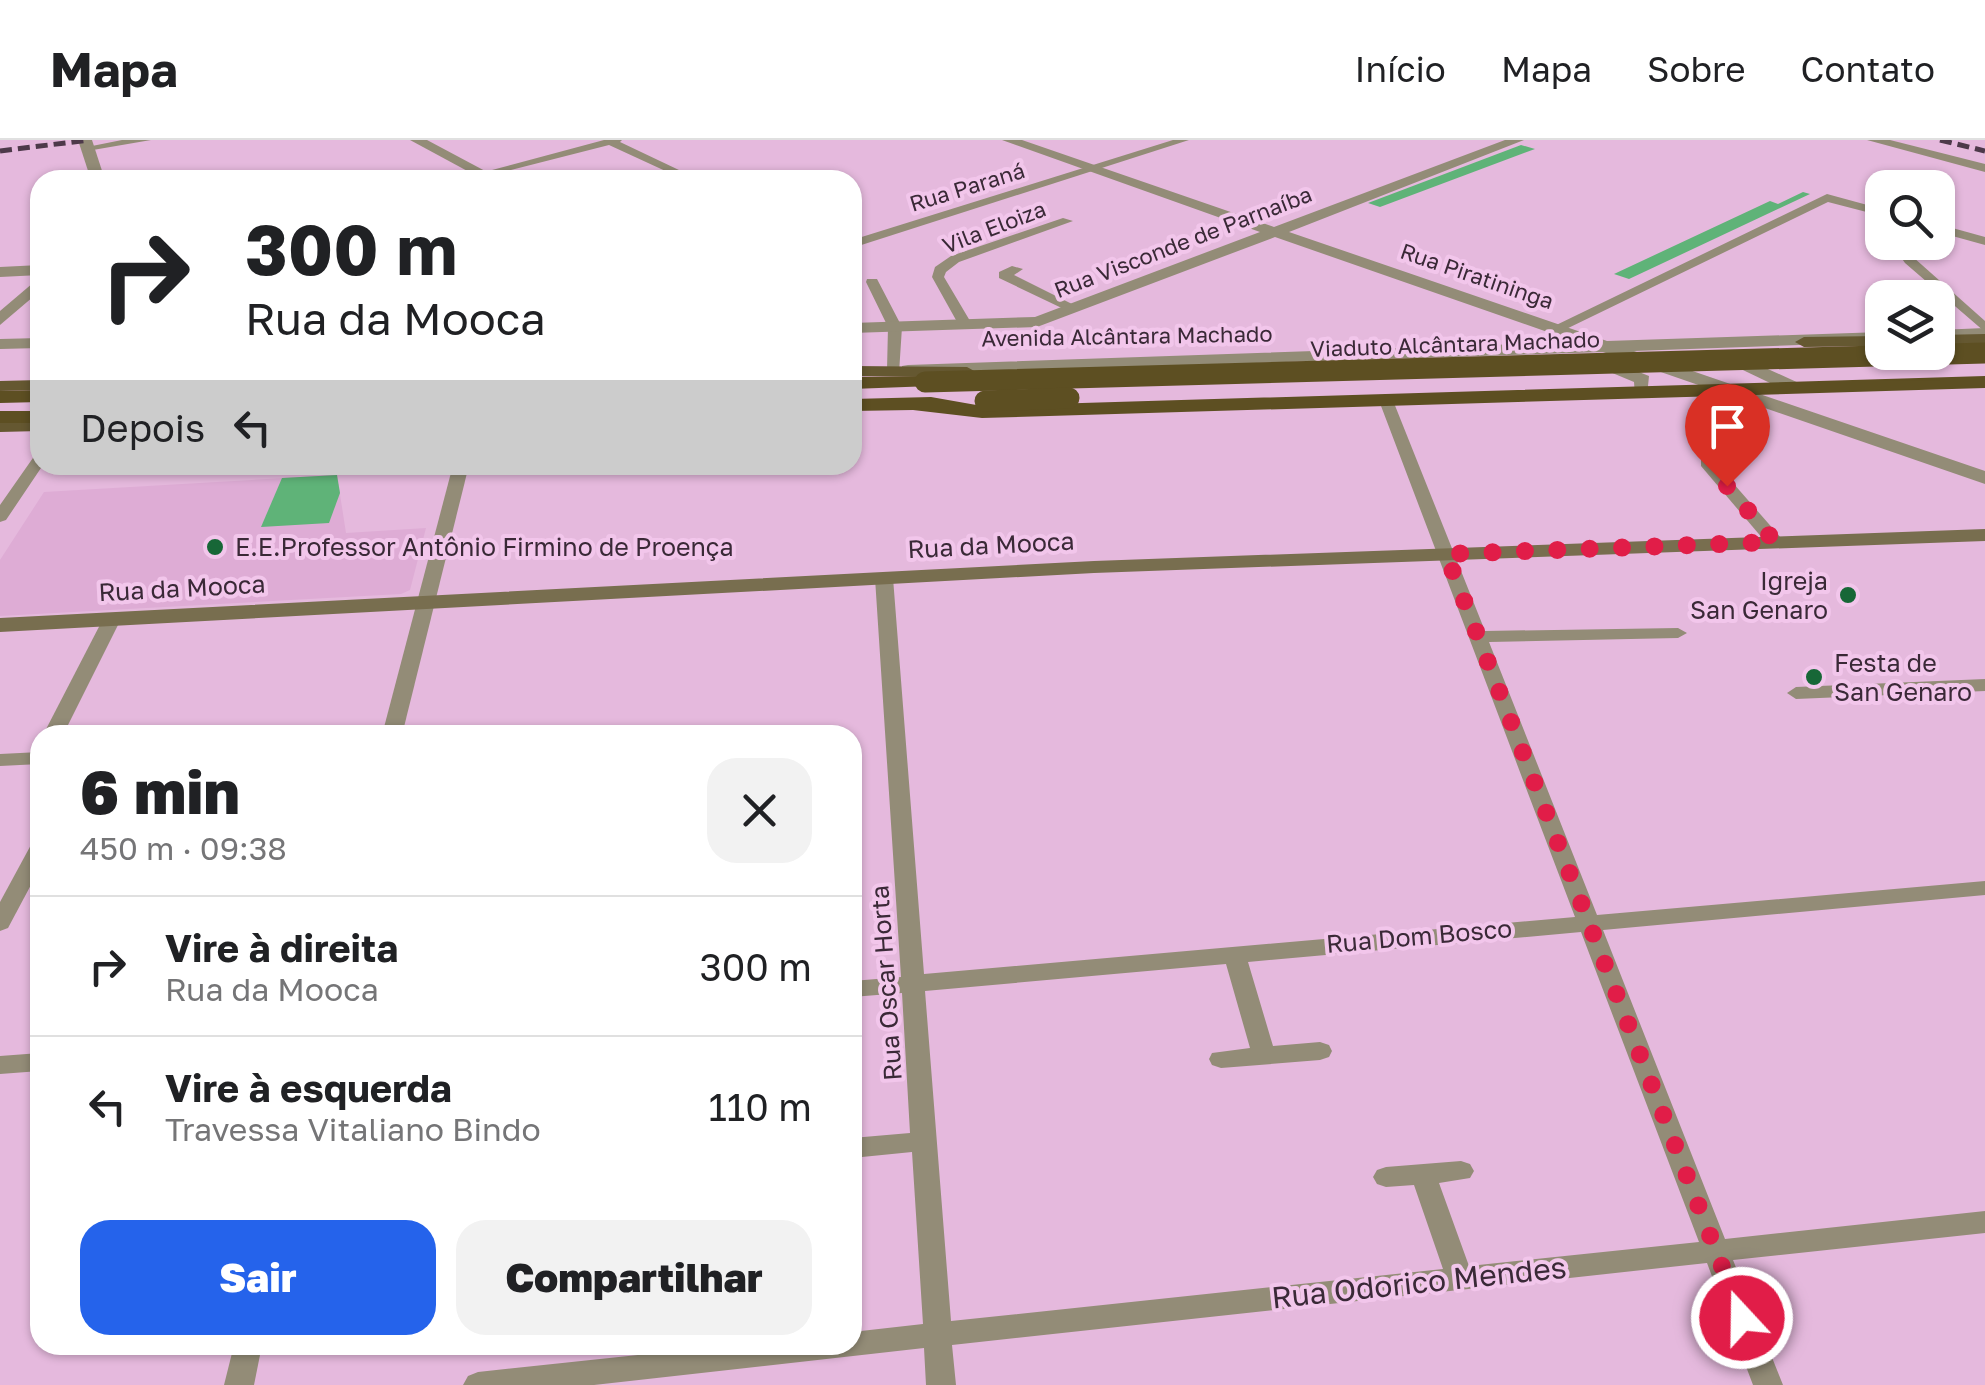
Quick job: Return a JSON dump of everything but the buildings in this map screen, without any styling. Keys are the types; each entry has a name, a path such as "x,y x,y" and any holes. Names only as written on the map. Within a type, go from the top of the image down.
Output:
{"highway":[{"name":"Viaduto Alcântara Machado","path":"862,383 1985,353"},
{"name":"Viaduto Alcântara Machado","path":"915,404 1985,366"},
{"path":"862,405 915,404 982,412 1985,382"},
{"path":"0,397 30,396"},
{"path":"0,417 30,416"}],"main road":[{"path":"1955,339 1985,336"},
{"path":"1804,342 1865,341"},
{"path":"898,370 1036,372"},
{"name":"Avenida Alcântara Machado","path":"862,371 898,370"},
{"path":"0,386 30,385"},
{"path":"0,426 30,425"},
{"name":"Rua da Mooca","path":"0,625 884,578 1985,535"}],"street":[{"path":"95,170 86,144 146,140"},
{"path":"416,140 475,170"},
{"name":"Rua Piratininga","path":"1010,140 1985,478"},
{"name":"Rua Paraná","path":"862,241 1184,140"},
{"name":"Rua Visconde de Parnaíba","path":"862,328 1028,324 1517,140"},
{"path":"1874,140 1985,168"},
{"path":"513,170 614,141 673,170"},
{"path":"1533,350 1544,344 1555,329 1827,198 1865,208"},
{"name":"Vila Eloiza","path":"966,326 938,277 940,270 955,259 1067,222"},
{"path":"1955,233 1985,241"},
{"path":"1909,260 1985,336"},
{"path":"1017,269 1004,275 1073,308"},
{"path":"0,272 30,270"},
{"path":"890,280 868,282 895,327 898,370"},
{"path":"0,320 30,292"},
{"name":"Avenida Alcântara Machado","path":"898,370 1865,340"},
{"path":"0,344 30,343"},
{"path":"1717,344 1719,352 1795,388"},
{"path":"1560,349 1639,378 1644,383 1640,392"},
{"path":"1385,398 1768,1385"},
{"path":"1707,463 1775,542"},
{"path":"0,517 30,473"},
{"path":"395,725 459,475"},
{"name":"Rua Oscar Horta","path":"884,578 940,1385"},
{"path":"58,725 112,619"},
{"path":"1477,637 1678,633"},
{"path":"1796,694 1985,685"},
{"path":"0,760 30,758"},
{"path":"0,923 30,867"},
{"name":"Rua Dom Bosco","path":"862,988 1588,920 1985,888"},
{"path":"1234,953 1264,1055"},
{"path":"1221,1059 1320,1050"},
{"path":"0,1066 30,1063"},
{"path":"862,1147 924,1141"},
{"path":"1386,1177 1461,1171"},
{"path":"1423,1174 1460,1279"},
{"name":"Rua Odorico Mendes","path":"862,1344 1985,1222"},
{"path":"238,1385 246,1355"},
{"name":"Rua Odorico Mendes","path":"478,1385 757,1355"}],"shaded area":[{"name":"E.E.Professor Antônio Firmino de Proença","path":"337,475 346,533 426,528 410,590 401,594 0,616 0,560 44,492"}],"green space":[{"path":"1521,145 1535,149 1380,207 1368,203"},
{"path":"1803,192 1810,194 1629,279 1614,274 1770,201 1778,204"},
{"path":"337,475 340,493 329,523 261,527 282,478"}],"railway":[{"path":"0,151 89,140"},
{"path":"1940,140 1985,151"}],"place":[{"name":"E.E.Professor Antônio Firmino de Proença","path":"215,547"},
{"name":"Igreja San Genaro","path":"1848,595"},
{"name":"Festa de San Genaro","path":"1814,677"}],"route":[{"path":"1727,486 1775,542 1446,554 1742,1318"}]}
